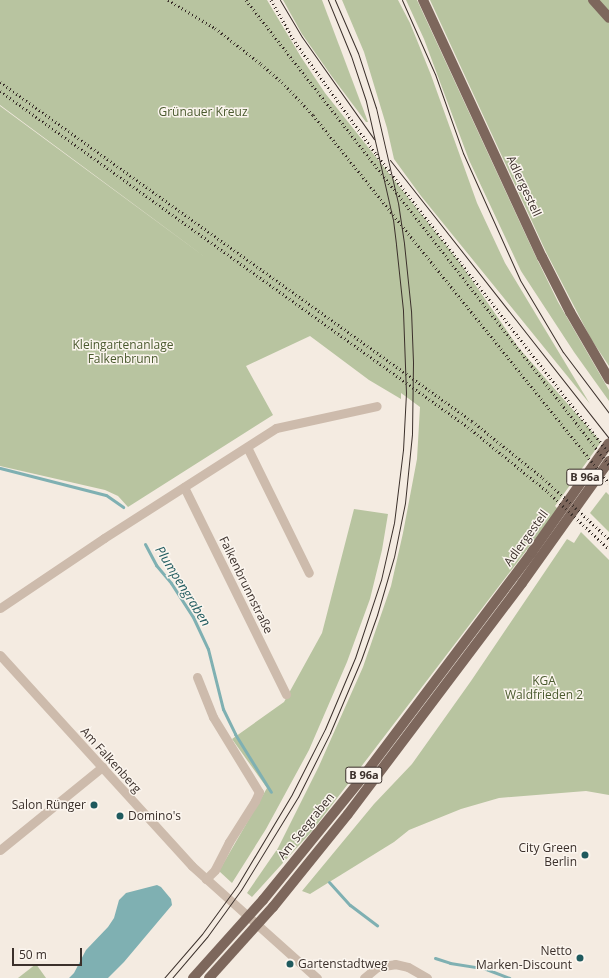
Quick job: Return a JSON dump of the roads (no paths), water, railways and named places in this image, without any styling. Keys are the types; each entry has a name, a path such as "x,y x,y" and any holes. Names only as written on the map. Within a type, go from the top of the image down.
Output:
{"main road":[{"name":"Adlergestell","path":"423,0 542,257 570,312 609,379"},
{"path":"593,0 609,18"},
{"name":"Adlergestell","path":"461,646 532,552 609,443"},
{"name":"Adlergestell","path":"470,652 558,535 609,461"},
{"name":"Am Seegraben","path":"193,978 263,900 362,778 461,646"},
{"name":"Am Seegraben","path":"209,978 272,908 330,838 470,652"}],"street":[{"path":"0,608 276,428 377,406"},
{"path":"247,447 309,574"},
{"name":"Falkenbrunnstraße","path":"184,487 286,694"},
{"name":"Am Falkenberg","path":"0,655 192,866 317,978"},
{"path":"197,677 213,717 259,792 255,801 229,842 215,870 206,879"},
{"path":"0,850 102,767"},
{"path":"364,978 377,967 395,964 408,967 427,978"}],"water":[{"path":"157,885 161,887 171,899 172,905 124,962 108,978 69,978 74,973 86,950 108,927 114,918 119,900 126,893"}],"waterway":[{"name":"Plumpengraben","path":"0,468 106,495 123,507"},
{"name":"Plumpengraben","path":"145,544 156,565 171,583 193,617 208,649 223,709 235,734 271,792"},
{"name":"Plumpengraben","path":"329,882 350,905 377,925"},
{"name":"Plumpengraben","path":"435,958 450,963 486,969 509,978"}],"tram line":[{"path":"280,0 302,37 374,139"},
{"path":"164,978 202,934 237,886 292,794 325,729 355,658 381,580 394,523 403,450 406,393 403,310 393,220 366,101 351,56 328,0"},
{"path":"172,978 207,937 241,890 298,797 330,733 361,660 377,615 394,557 405,503 412,434 413,362 411,311 404,243 398,203 376,108 358,53 335,0"},
{"path":"402,0 435,74 463,153 520,280 563,352 609,413"},
{"path":"390,160 609,438"}],"railway":[{"path":"168,0 215,28 261,64 282,82 313,115 609,483"},
{"path":"246,0 609,465"},
{"path":"271,0 295,42 376,154 609,453"},
{"path":"0,82 472,421 543,478 609,539"},
{"path":"0,91 468,427 548,492 609,549"}],"place":[{"name":"Salon Rünger","path":"94,805"},
{"name":"Domino's","path":"120,816"},
{"name":"City Green Berlin","path":"585,855"},
{"name":"Netto Marken-Discount","path":"580,958"},
{"name":"Gartenstadtweg","path":"290,964"}],"park label":[{"name":"Grünauer Kreuz","path":"203,112"},
{"name":"Kleingartenanlage Falkenbrunn","path":"123,352"},
{"name":"KGA Waldfrieden 2","path":"544,688"}]}
